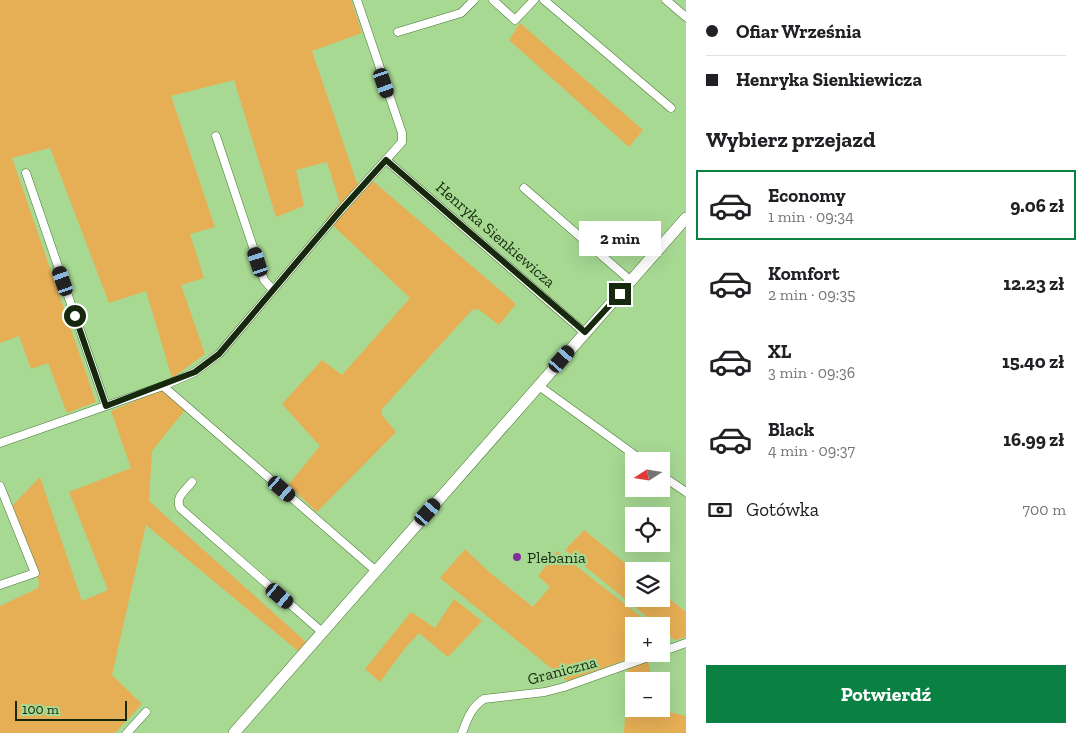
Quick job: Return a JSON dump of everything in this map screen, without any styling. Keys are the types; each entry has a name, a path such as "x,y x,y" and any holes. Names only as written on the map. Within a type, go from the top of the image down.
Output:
{"street":[{"path":"0,443 163,386 195,372 219,354 402,142 402,133 357,0"},
{"path":"398,32 462,13 466,4 474,0"},
{"path":"493,0 515,20 534,0"},
{"path":"544,0 671,108"},
{"path":"666,0 686,17"},
{"path":"216,136 264,280 273,290"},
{"name":"Henryka Sienkiewicza","path":"386,160 585,332"},
{"path":"26,174 106,406"},
{"path":"524,188 631,280"},
{"path":"234,733 686,218"},
{"path":"163,386 376,571"},
{"path":"540,386 631,452"},
{"path":"670,481 686,492"},
{"path":"192,482 178,498 180,508 322,632"},
{"path":"0,585 35,573 1,491"},
{"path":"670,649 686,643"},
{"name":"Graniczna","path":"462,733 470,714 477,704 484,699 545,692 634,662"},
{"path":"128,733 146,712"}],"shaded area":[{"path":"0,0 351,0 362,33 312,51 357,183 374,182 516,304 499,325 478,309 472,310 382,409 382,415 396,432 317,512 288,485 320,446 282,404 322,360 342,375 410,298 326,219 340,203 327,162 296,170 304,206 276,217 234,80 171,96 215,227 190,234 204,278 181,285 205,354 172,378 146,291 109,303 50,148 12,158 96,402 67,413 48,363 31,369 19,336 0,343"},
{"path":"520,23 643,130 629,147 509,40"},
{"path":"162,390 185,410 152,451 149,501 306,642 298,651 146,525 112,675 142,704 115,733 0,733 0,606 38,588 39,582 12,506 40,477 82,601 108,590 69,492 131,468 111,411"},
{"path":"584,530 625,563 625,599 565,550"},
{"path":"465,549 489,572 533,607 550,587 538,576 557,551 625,604 625,607 629,607 641,617 625,617 625,660 567,681 440,578"},
{"path":"454,599 482,621 448,657 419,633 380,682 365,669 411,612 435,628"},
{"path":"670,599 686,612 686,637 675,640 670,636 670,617 647,617 635,607 670,607"},
{"path":"648,662 650,672 628,672 628,669"},
{"path":"670,712 686,716 686,733 624,733 625,717 670,717"}],"place":[{"name":"Plebania","path":"517,557"}],"route":[{"path":"75,316 106,406 163,386 195,372 219,354 340,211 386,160 585,332 620,294"}]}
